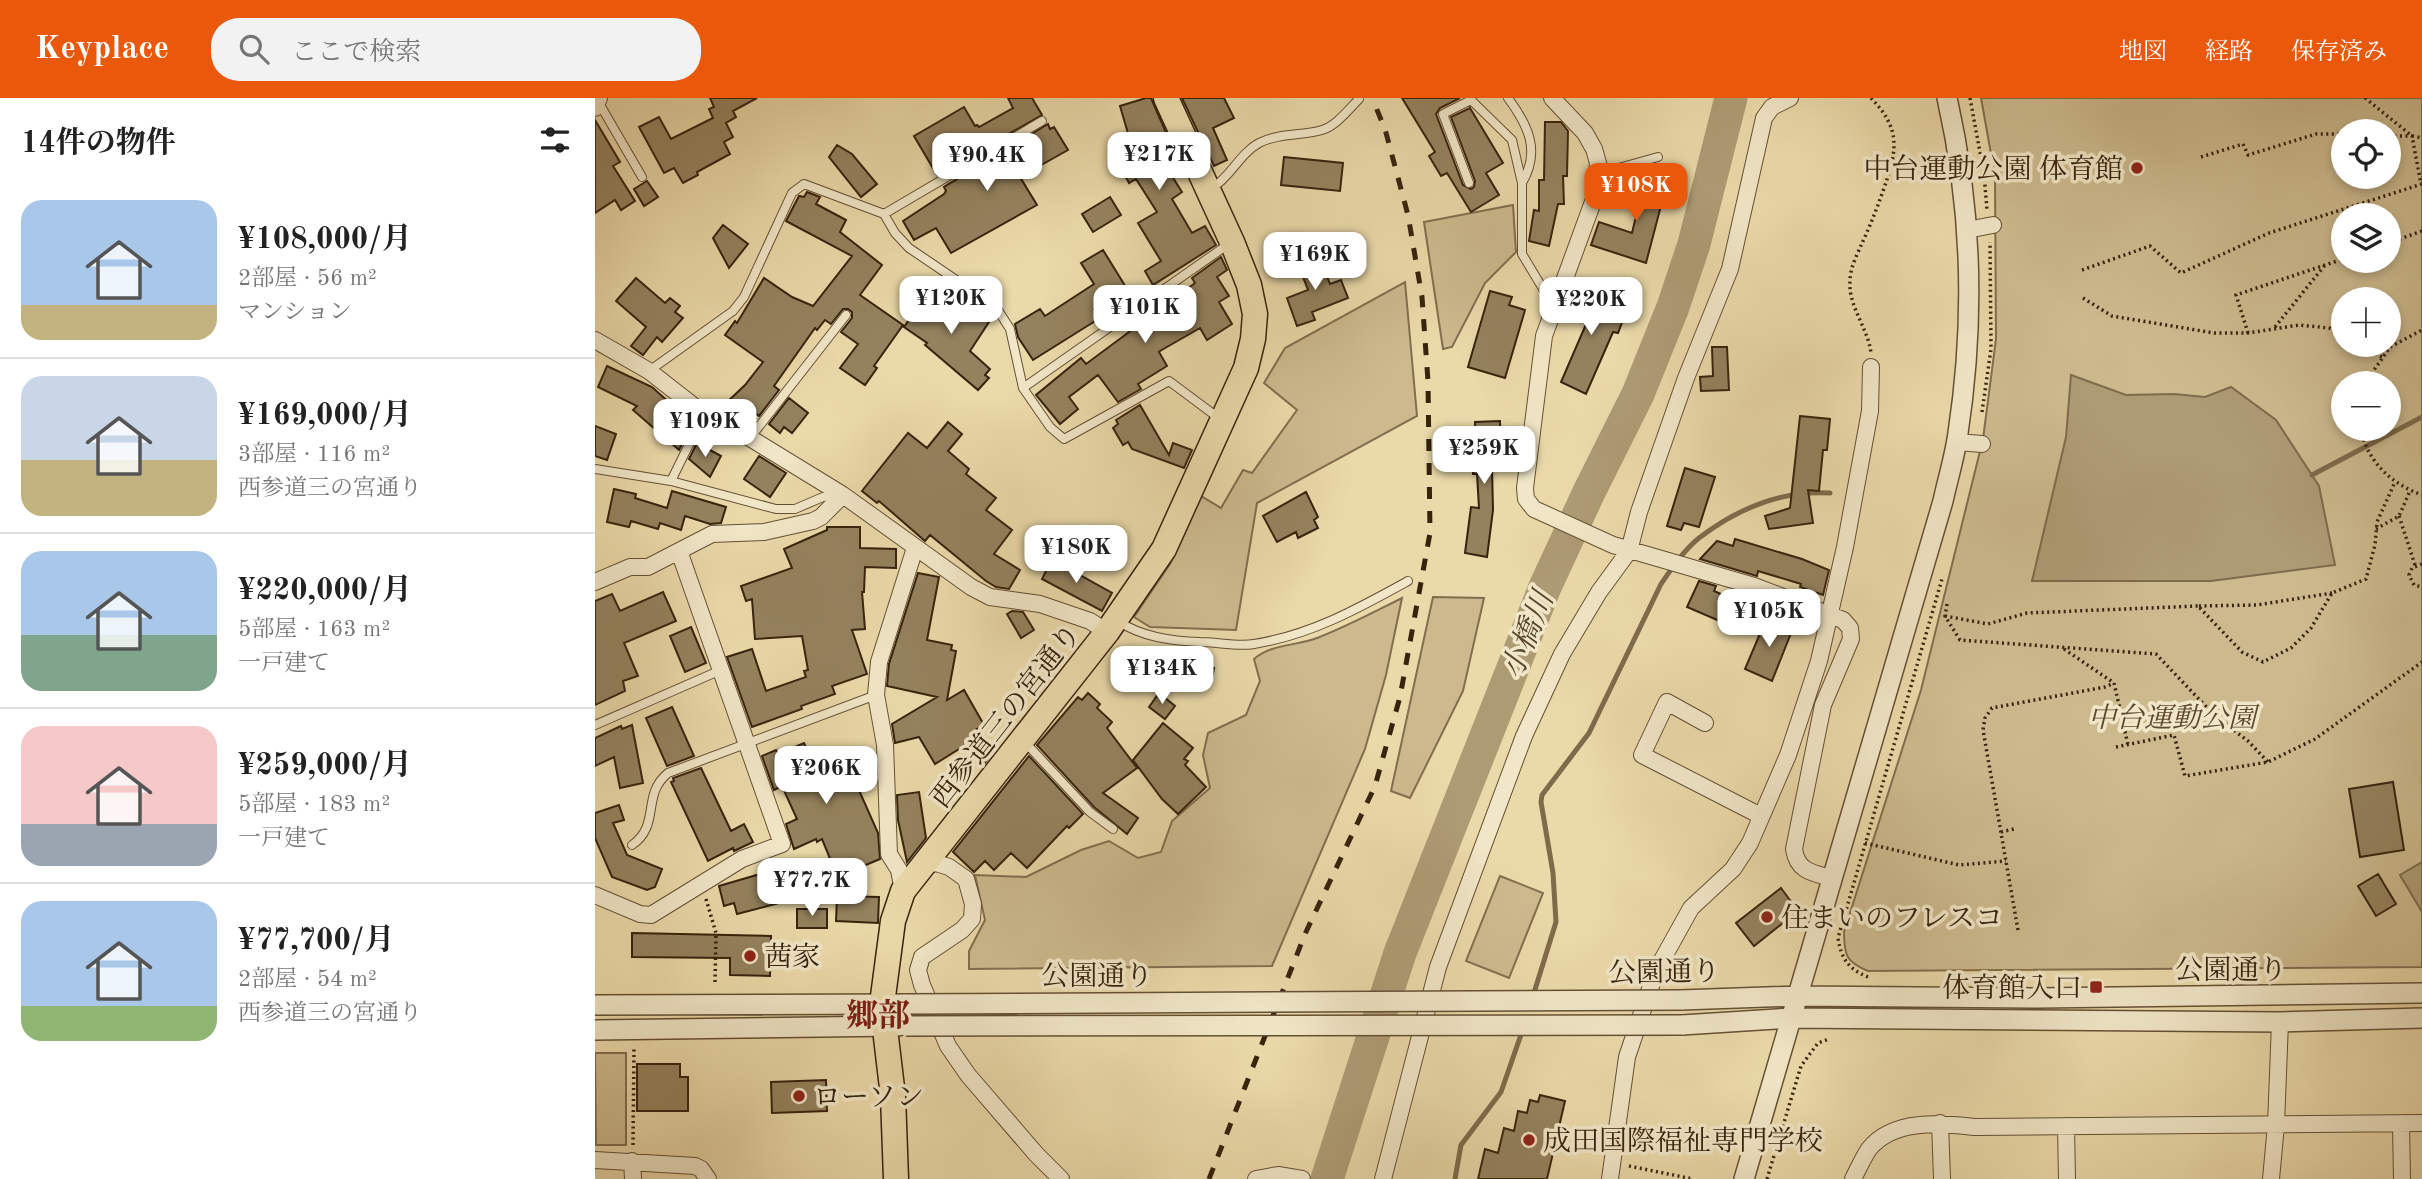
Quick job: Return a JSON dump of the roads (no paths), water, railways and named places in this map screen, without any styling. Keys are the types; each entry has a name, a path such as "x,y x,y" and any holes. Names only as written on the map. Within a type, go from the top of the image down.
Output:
{"main road":[{"name":"西参道三の宮通り","path":"895,1179 893,921 903,891 1111,626 1164,549 1246,368 1253,339 1255,314 1249,285 1232,242 1165,98"}],"street":[{"path":"1552,98 1585,133 1598,163 1594,199 1544,336 1537,377 1526,499 1534,509 1547,516 1613,545 1755,586 1843,620 1850,628 1851,639 1823,705 1794,849 1799,866 1808,872 1831,878"},
{"path":"1383,1179 1439,967 1524,736 1562,654 1599,592 1629,551 1639,512 1686,378 1730,270 1764,118 1772,107 1790,98"},
{"path":"1744,1179 1943,501 1971,444 1967,230 1960,163 1947,98"},
{"path":"1967,230 1990,224"},
{"path":"595,340 649,372 704,414 750,438 843,495 915,548 990,597 1040,604 1111,626"},
{"path":"1612,1171 1627,1057 1656,971 1691,908 1733,869 1750,843 1792,743 1819,661 1845,547 1870,411 1871,367"},
{"path":"595,582 630,567 647,567 712,534 764,532 813,521 821,517 843,495"},
{"path":"903,891 899,870 889,855 885,745 876,695 879,662 915,548"},
{"path":"595,895 640,914 651,915 742,859 782,844 679,551"},
{"path":"1705,723 1667,702 1642,755 1761,816"},
{"path":"925,864 936,863 949,867 966,879 973,904 972,919 962,930 922,957 918,970 948,1046 968,1075 1036,1154 1062,1179"},
{"name":"公園通り","path":"595,1030 895,1015 1798,996 2053,998 2422,993"},
{"name":"公園通り","path":"595,1005 895,1015 1682,1025 1791,1018 2280,1022 2422,1018"},
{"path":"2271,1179 2280,1022"},
{"path":"1853,1179 1869,1150 1883,1136 1899,1129 1940,1123 1974,1126 2066,1126 2422,1123"},
{"path":"1940,1123 1942,1179"},
{"path":"2401,1123 2402,1179"},
{"path":"2066,1126 2067,1179"},
{"path":"595,1160 695,1166 701,1169 708,1179"},
{"path":"632,1161 632,1179"},
{"path":"1256,1179 1278,1175 1302,1179"}],"lane":[{"path":"1508,98 1529,131 1530,169 1522,183"},
{"path":"1207,190 1221,183 1255,145 1280,136 1323,130 1359,99"},
{"path":"1469,183 1443,114 1471,100 1512,140 1522,183 1522,254 1554,307"},
{"path":"598,103 642,177"},
{"path":"884,214 1042,121"},
{"path":"1597,174 1658,157"},
{"path":"649,372 739,304 750,286 792,193 804,184 884,214 895,233 909,248 996,307 1010,329 1023,388 1050,427 1064,439 1169,381 1223,421"},
{"path":"1023,388 1232,242"},
{"path":"750,438 846,315"},
{"path":"671,481 704,414"},
{"path":"595,469 671,481 776,509 795,509 823,497 843,495"},
{"path":"1111,626 1177,641 1251,645 1312,630 1340,619 1408,581"},
{"path":"595,725 721,670"},
{"path":"632,845 647,833 655,790 668,773 876,695"},
{"path":"1023,740 1090,812 1113,830"}],"waterway":[{"name":"小橋川","path":"1327,1179 1400,953 1545,587 1638,394 1673,307 1694,244 1731,98"},
{"path":"2312,475 2422,417"},
{"path":"1533,996 1556,922 1553,873 1542,795 1589,733 1661,584 1694,543 1729,518 1777,498 1830,493"},
{"path":"1455,1179 1461,1145 1501,1092 1523,1029"}],"railway":[{"path":"1209,1179 1305,934 1375,786 1400,697 1430,533 1428,381 1422,297 1408,215 1385,129 1372,98"}],"place":[{"name":"中台運動公園 体育館","path":"2137,168"},
{"name":"住まいのフレスコ","path":"1767,917"},
{"name":"茜家","path":"750,956"},
{"name":"体育館入口","path":"2096,987"},
{"name":"ローソン","path":"799,1096"},
{"name":"成田国際福祉専門学校","path":"1529,1140"}],"district":[{"name":"郷部","path":"878,1015"}],"park label":[{"name":"中台運動公園","path":"2172,717"}]}
